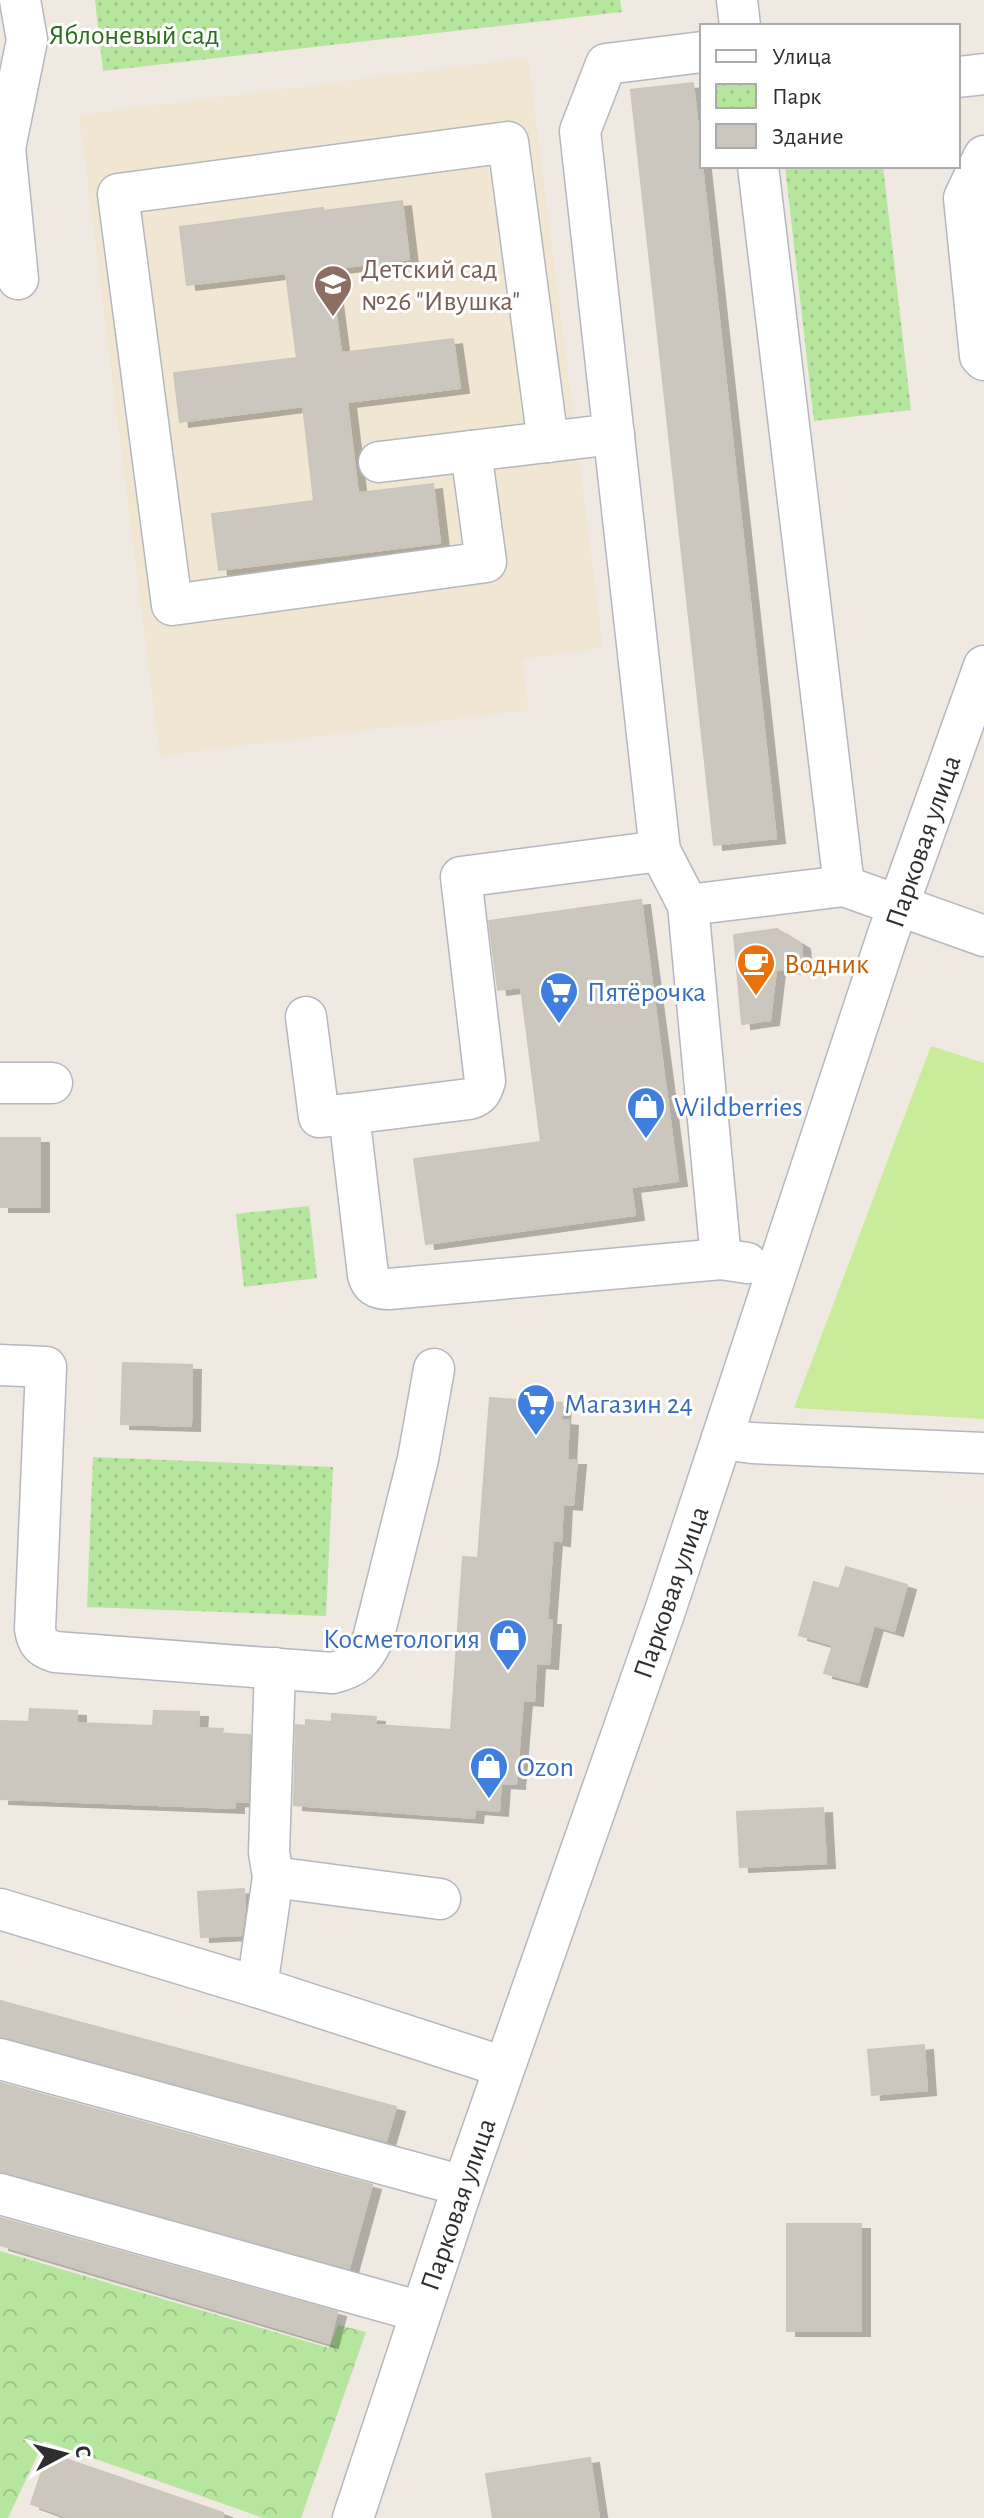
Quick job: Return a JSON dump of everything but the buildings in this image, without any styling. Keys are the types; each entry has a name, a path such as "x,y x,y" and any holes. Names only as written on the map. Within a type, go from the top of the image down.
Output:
{"street":[{"path":"18,279 2,148 27,40 20,0"},
{"path":"737,0 740,24"},
{"path":"700,52 606,64 580,131 660,851 688,905 721,1259"},
{"path":"960,77 984,74 984,82"},
{"path":"471,451 486,562 172,605 118,194 508,142 548,442"},
{"path":"984,156 964,198 980,356 984,360"},
{"path":"758,168 844,886"},
{"path":"379,462 614,434"},
{"name":"Парковая улица","path":"353,2518 463,2186 666,1608 898,906 984,666"},
{"path":"306,1017 319,1117 477,1097 485,1081 461,877 660,851"},
{"path":"688,905 844,886 984,936"},
{"path":"0,1083 52,1083"},
{"path":"349,1114 368,1275 371,1284 379,1289 721,1259 779,1268"},
{"path":"0,1365 46,1367 37,1640 45,1648 55,1652 333,1673 347,1670 364,1658 373,1639 414,1474 434,1369"},
{"path":"722,1439 984,1453"},
{"path":"257,1987 273,1877 269,1852 275,1668"},
{"path":"273,1877 440,1899"},
{"path":"0,1909 257,1987 504,2067"},
{"path":"0,2059 463,2186"},
{"path":"0,2194 421,2312"}],"shaded area":[{"name":"Детский сад №26 \"Ивушка\"","path":"528,58 603,648 522,659 528,710 160,756 79,115"}],"green space":[{"name":"Яблоневый сад","path":"95,0 620,0 622,12 103,71"},
{"path":"785,168 883,168 911,410 814,421"},
{"path":"931,1046 984,1063 984,1419 794,1408"},
{"path":"309,1206 317,1278 244,1287 236,1214"},
{"path":"93,1457 333,1467 326,1616 87,1607"},
{"path":"0,2251 329,2348 338,2325 366,2332 301,2518 264,2518 44,2441 8,2518 0,2518"}],"place":[{"name":"Детский сад №26 \"Ивушка\"","path":"333,318"},
{"name":"Водник","path":"756,997"},
{"name":"Пятёрочка","path":"559,1025"},
{"name":"Wildberries","path":"646,1140"},
{"name":"Магазин 24","path":"536,1437"},
{"name":"Косметология","path":"508,1672"},
{"name":"Ozon","path":"489,1800"}]}
